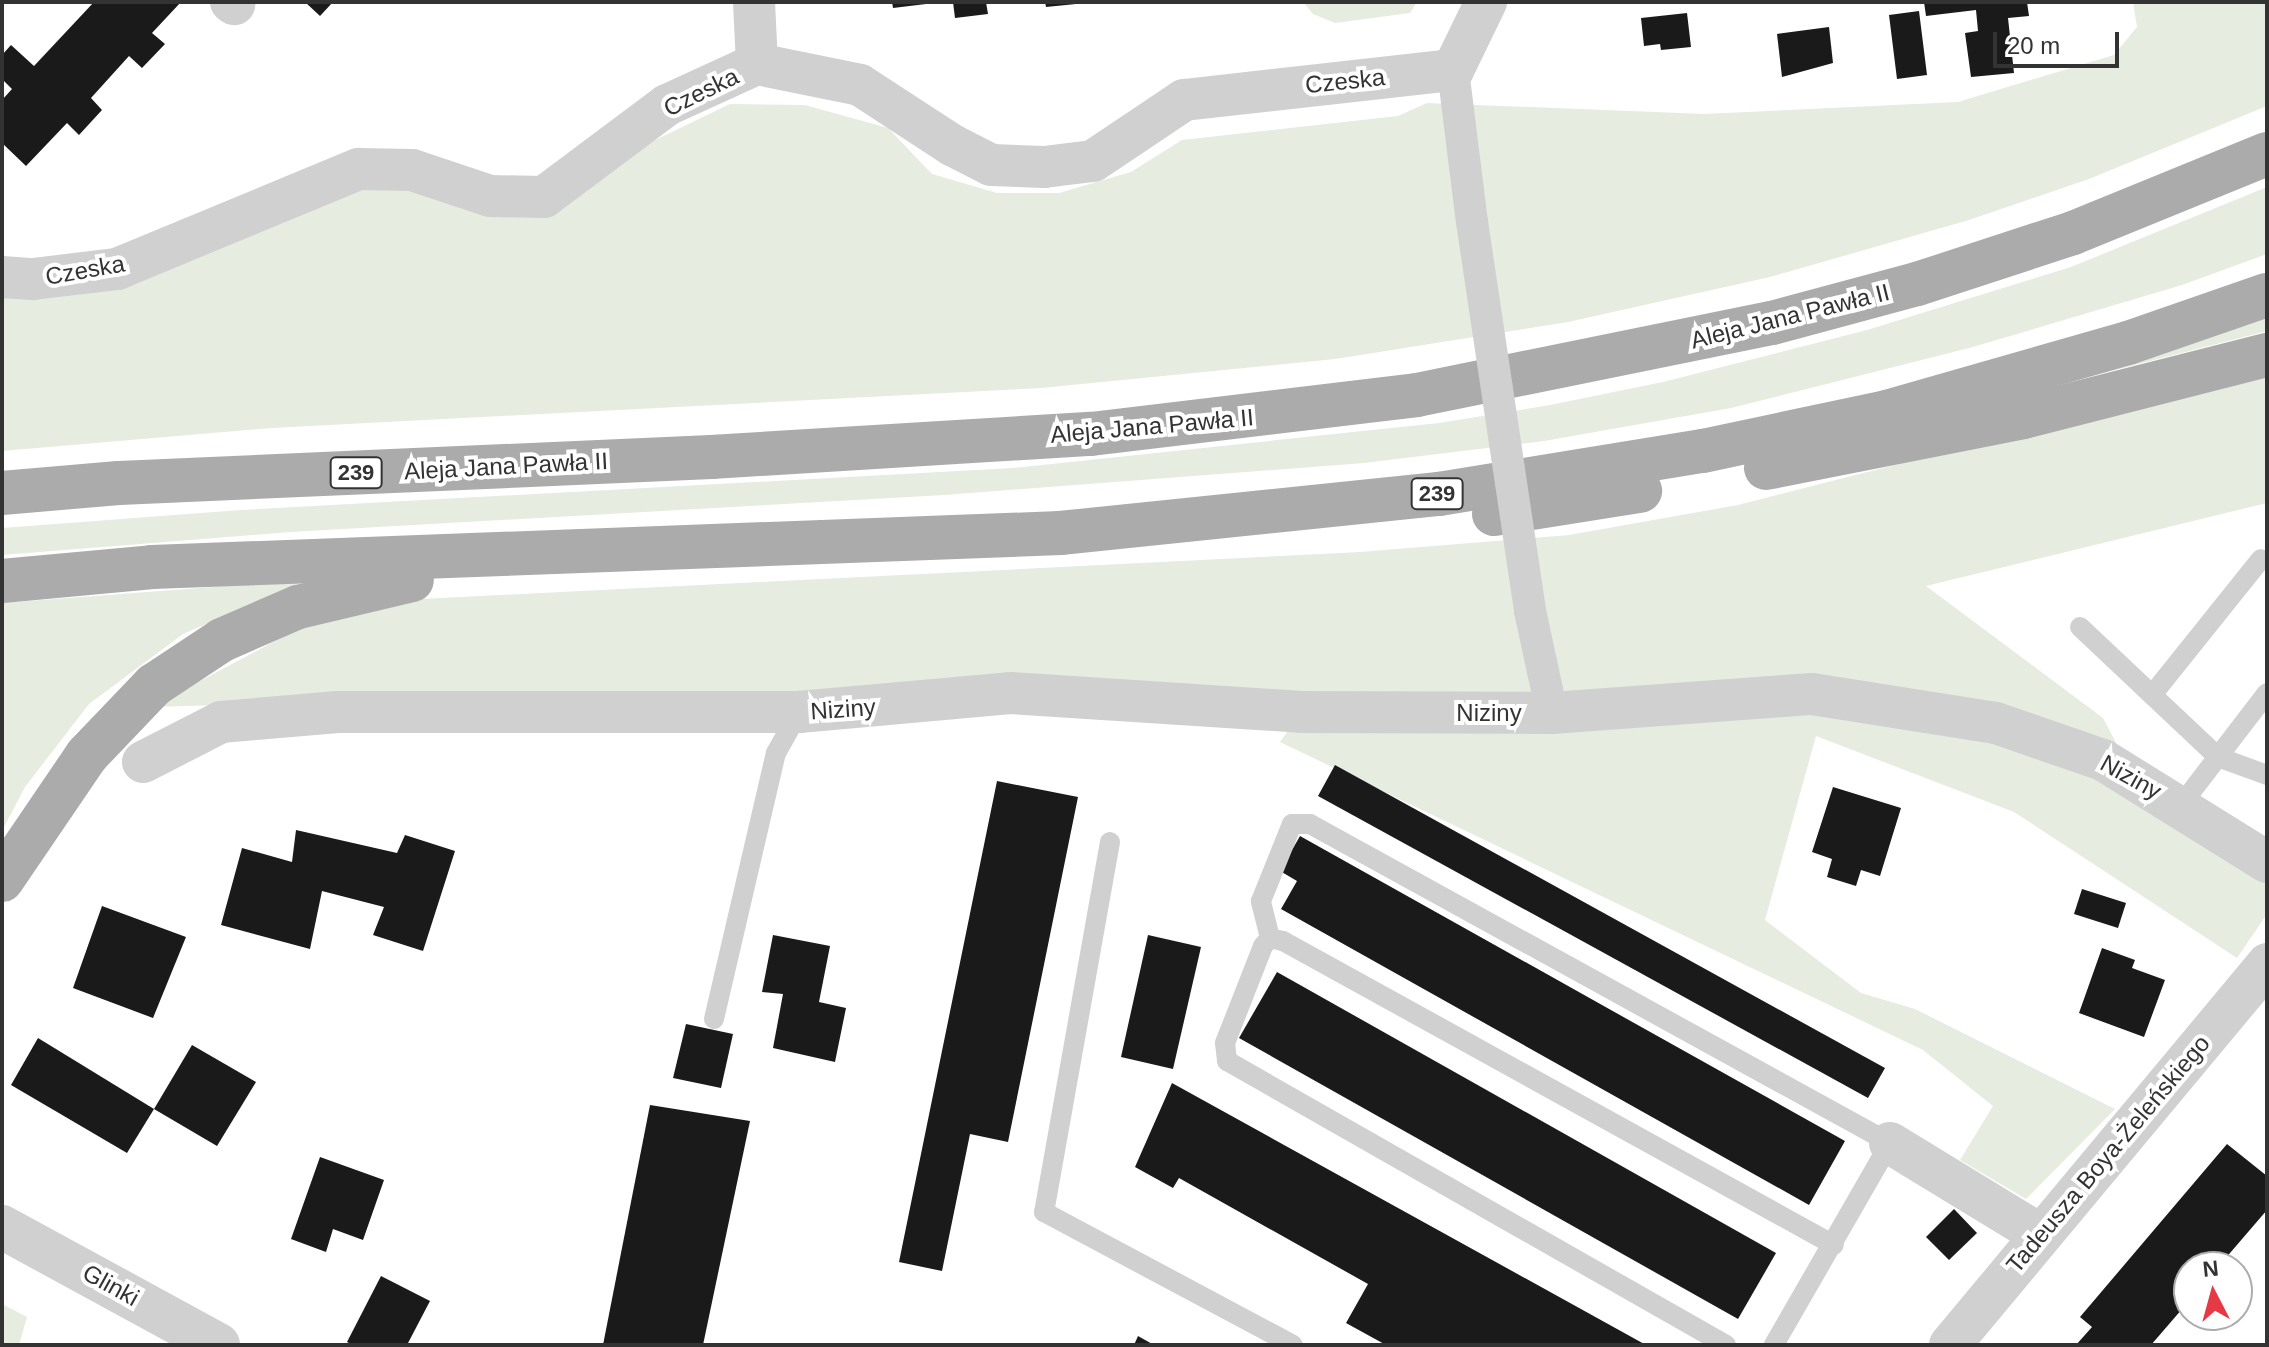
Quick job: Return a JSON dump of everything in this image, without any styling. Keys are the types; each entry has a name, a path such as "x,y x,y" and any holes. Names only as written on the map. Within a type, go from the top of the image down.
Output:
{"main road":[{"name":"Aleja Jana Pawła II","path":"2,493 119,483 1091,434 1402,397 1612,358 1917,284 2088,228 2267,154"},
{"name":"239","path":"2,581 152,567 584,554 1060,533 1345,505 1703,451 1873,415 2128,343 2267,295"},
{"path":"1345,505 1450,519 1562,506 2023,417 2267,355"},
{"path":"2,880 87,755 154,685 222,640 298,607 385,584 584,554"}],"street":[{"path":"754,2 757,64"},
{"path":"1453,70 1486,2"},
{"name":"Czeska","path":"2,277 33,279 117,269 359,169 412,170 490,196 544,197 667,105 757,64 860,85 952,145 991,165 1044,167 1093,161 1184,100 1453,70"},
{"name":"Niziny","path":"1453,70 1472,222 1530,611 1552,713"},
{"name":"Niziny","path":"143,762 221,722 338,712 799,712 1010,693 1301,712 1552,713 1812,694 1996,723 2103,760 2181,805 2267,862"},
{"name":"Tadeusza Boya-Żeleńskiego","path":"1950,1345 2039,1234 2267,964"},
{"path":"1890,1143 2039,1234"},
{"name":"Glinki","path":"2,1227 218,1345"}],"lane":[{"path":"2152,695 2261,559"},
{"path":"2080,627 2218,757 2267,775"},
{"path":"2181,805 2267,693"},
{"path":"714,1019 776,753 799,712"},
{"path":"1726,1345 1227,1061 1225,1043 1270,938 1261,901 1292,824 1310,824 1890,1143 1774,1345"},
{"path":"1110,842 1044,1212 1293,1345"},
{"path":"1270,938 1283,941 1834,1245"}],"shaded area":[{"path":"1303,2 1417,2 1410,13 1335,23 1313,14"},
{"path":"2133,2 2267,2 2267,106 2089,179 1969,220 1770,277 1568,322 1335,359 1041,388 272,428 2,451 2,290 384,178 479,204 649,143 730,104 805,105 888,128 932,174 997,193 1059,193 1131,172 1182,140 1398,116 1427,103 1704,114 1958,102 2114,55 2137,27"},
{"path":"2267,187 2267,254 2182,285 1973,347 1731,408 1544,441 1364,463 944,495 290,532 2,555 2,528 241,510 1013,468 1439,423 1550,405 1663,382 1867,330 2071,267"},
{"path":"2267,312 2267,331 2065,383"},
{"path":"2267,370 2267,503 1926,586 2103,718 2141,790 2267,880 2267,914 2237,958 2014,812 1816,736 1765,920 1861,993 1915,1009 2115,1109 2026,1199 1960,1160 1993,1106 1923,1050 1280,742 1301,713 433,699 151,707 294,631 349,611 422,599 1360,552 1569,535 1738,505"},
{"path":"307,580 183,634 89,704 25,787 2,831 2,603"},
{"path":"2,1304 27,1317 19,1345 2,1345"}],"building":[{"path":"94,2 181,2 152,33 165,44 142,68 129,56 91,98 102,110 79,135 67,123 26,166 2,143 2,100 12,89 2,79 2,55 11,45 34,66"},
{"path":"305,2 333,2 320,16"},
{"path":"892,2 925,2 926,4 893,8"},
{"path":"953,2 986,2 988,14 955,18"},
{"path":"1045,2 1076,2 1076,4 1046,7"},
{"path":"1924,2 2027,2 2029,16 2008,18 2014,73 1971,77 1965,33 1978,31 1976,10 1926,16"},
{"path":"1919,11 1927,75 1897,79 1889,15"},
{"path":"1687,13 1691,47 1661,50 1660,44 1644,46 1641,18"},
{"path":"1829,27 1833,63 1782,77 1777,34"},
{"path":"1335,765 1885,1068 1868,1098 1318,796"},
{"path":"997,781 1078,797 1008,1142 970,1134 942,1271 899,1262"},
{"path":"1833,787 1901,808 1880,876 1861,870 1856,886 1827,877 1832,859 1812,852"},
{"path":"296,830 397,853 405,835 455,851 423,951 373,935 384,907 322,891 310,949 221,925 242,848 292,862"},
{"path":"1300,836 1845,1141 1809,1205 1281,909 1297,881 1280,871"},
{"path":"2082,889 2126,903 2118,928 2074,914"},
{"path":"102,906 186,937 153,1018 73,988"},
{"path":"773,935 830,946 819,1002 846,1008 835,1062 773,1048 783,994 762,992"},
{"path":"1148,935 1201,947 1173,1069 1121,1057"},
{"path":"2102,948 2135,960 2132,968 2165,980 2144,1037 2079,1013"},
{"path":"1277,972 1776,1253 1738,1319 1239,1038"},
{"path":"686,1024 733,1034 721,1088 673,1078"},
{"path":"38,1038 154,1109 127,1153 11,1085"},
{"path":"192,1045 256,1082 217,1146 154,1109"},
{"path":"1172,1083 1646,1345 1386,1345 1346,1323 1368,1284 1179,1178 1173,1188 1135,1167"},
{"path":"650,1105 750,1121 703,1345 603,1345"},
{"path":"2227,1144 2267,1176 2267,1210 2232,1251 2173,1251 2173,1320 2151,1345 2076,1345 2092,1327 2080,1317"},
{"path":"320,1157 384,1180 363,1240 333,1229 326,1252 291,1239"},
{"path":"1954,1209 1977,1233 1949,1260 1926,1237"},
{"path":"381,1276 430,1301 407,1345 353,1345 347,1342"},
{"path":"1138,1336 1154,1345 1134,1345"}]}
